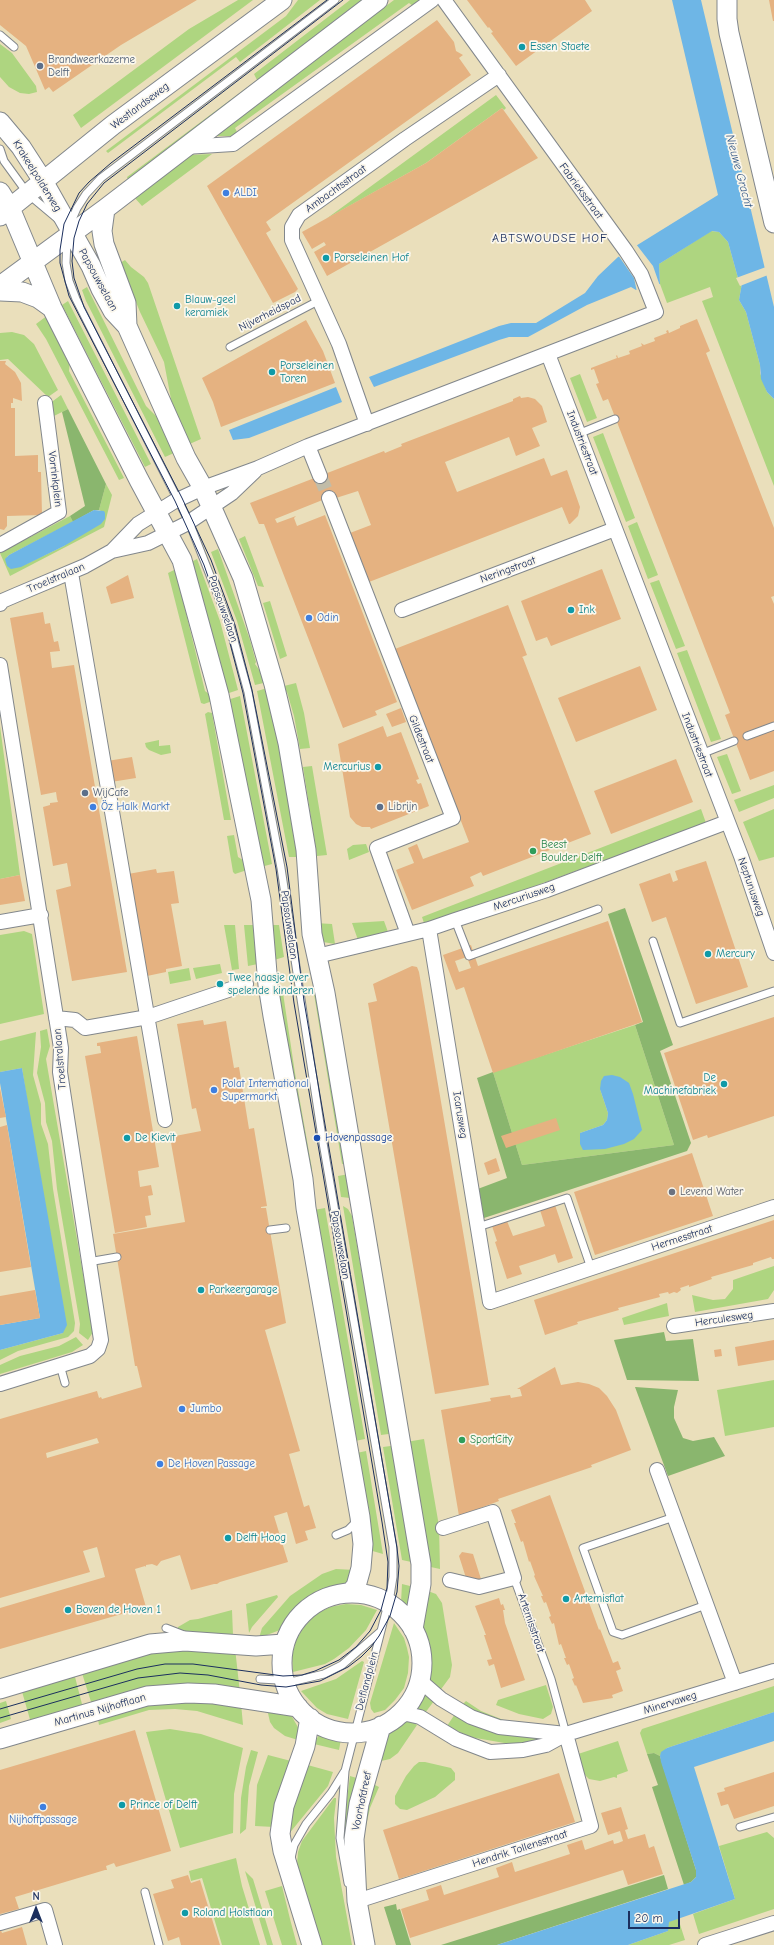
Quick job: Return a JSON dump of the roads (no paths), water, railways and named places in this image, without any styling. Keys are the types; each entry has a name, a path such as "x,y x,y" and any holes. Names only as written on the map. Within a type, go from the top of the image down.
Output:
{"street":[{"name":"Westlandseweg","path":"5,212 113,125 282,0"},
{"path":"0,286 33,262 69,232 105,209 378,0"},
{"path":"183,148 233,144 432,0"},
{"name":"Fabrieksstraat","path":"444,0 626,251 641,274 656,312 548,354"},
{"path":"727,0 726,19 774,223"},
{"name":"Ambachtsstraat","path":"366,424 339,344 292,240 292,227 299,215 405,139 499,75"},
{"name":"Krakeelpolderweg","path":"0,122 21,148 43,182 69,232"},
{"path":"0,192 5,212 33,262 52,308 156,513 182,560 219,695 261,900 269,993 360,1517 363,1544 361,1568 356,1586 350,1593"},
{"name":"Papsouwselaan","path":"105,209 102,231 104,244 126,303 127,326"},
{"name":"Papsouwselaan","path":"69,232 91,266 113,311 127,326 186,458 203,488 243,578 274,684 288,743 306,850 310,921 325,993 421,1564 421,1584 413,1629"},
{"path":"0,291 22,292 38,298 52,308"},
{"path":"203,488 258,468 308,446 548,354"},
{"name":"Industriestraat","path":"548,354 726,822"},
{"name":"Vorrinkplein","path":"0,545 59,512 45,403"},
{"path":"308,446 320,476"},
{"path":"211,508 232,493 258,468"},
{"name":"Troelstralaan","path":"1,600 71,573 112,550 138,524 203,488"},
{"name":"Gildestraat","path":"329,498 453,818 377,848 408,934"},
{"name":"Troelstralaan","path":"112,550 148,543 189,522 211,508"},
{"name":"Neringstraat","path":"402,610 615,529"},
{"path":"71,573 165,1120"},
{"name":"Troelstralaan","path":"0,665 61,1048 60,1075 101,1340 98,1349 90,1356 0,1384"},
{"name":"Mercuriusweg","path":"317,956 429,929 547,890 726,822"},
{"name":"Neptunusweg","path":"726,822 741,856 774,953"},
{"path":"0,922 41,915"},
{"name":"Icarusweg","path":"429,929 490,1302"},
{"path":"56,1018 75,1020 85,1028 148,1017 246,984"},
{"name":"Hermesstraat","path":"490,1302 774,1207"},
{"name":"Herculesweg","path":"674,1326 774,1312"},
{"path":"657,1470 735,1683"},
{"name":"Artemisstraat","path":"443,1528 493,1512 514,1578"},
{"path":"450,1580 479,1587 514,1578"},
{"path":"350,1593 373,1596 389,1603 404,1616 413,1629 421,1653 420,1678 411,1699 389,1721 368,1730 354,1732 338,1731 323,1726 304,1713 291,1697 284,1681 282,1665 284,1644 290,1630 298,1618 309,1608 322,1600 336,1595 350,1593"},
{"path":"0,1689 150,1644 201,1642 256,1646 284,1644"},
{"name":"Minervaweg","path":"389,1721 406,1714 420,1717 456,1739 490,1752 523,1750 546,1745 566,1734 774,1671"},
{"name":"Minervaweg","path":"420,1678 425,1685 441,1699 471,1717 499,1727 566,1734"},
{"name":"Martinus Nijhofflaan","path":"0,1739 147,1696 188,1693 214,1694 304,1713"},
{"name":"Voorhofdreef","path":"304,1713 305,1746 284,1806 280,1834 283,1851 312,1945"},
{"name":"Voorhofdreef","path":"365,1945 357,1901 354,1838 359,1804 389,1721"},
{"name":"Hendrik Tollensstraat","path":"357,1901 591,1826 566,1734"},
{"path":"0,1924 45,1910 55,1945"},
{"path":"705,1945 774,1923"}],"lane":[{"path":"0,149 4,160 28,194 69,232 77,208 86,194 101,178 335,0"},
{"path":"0,35 14,47"},
{"name":"Papsouwselaan","path":"69,232 66,263 69,281 76,299 189,522 220,596 238,652 250,700 277,845 322,1137 392,1547 393,1577 389,1603"},
{"name":"Nijverheidspad","path":"230,346 320,300"},
{"path":"578,434 615,420"},
{"path":"747,736 774,726"},
{"path":"701,754 734,741"},
{"path":"455,920 469,956 598,909"},
{"path":"653,940 680,1023 774,991"},
{"path":"478,1227 566,1198 591,1268"},
{"path":"270,1230 286,1228"},
{"path":"88,1262 117,1257"},
{"path":"60,1365 65,1382"},
{"path":"674,1516 583,1548 613,1632 622,1635 706,1605"},
{"path":"336,1534 348,1530 360,1517"},
{"name":"Artemisstraat","path":"514,1578 550,1679 566,1734"},
{"name":"Delflandplein","path":"354,1732 389,1603"},
{"path":"166,1628 201,1642"},
{"name":"Delflandplein","path":"284,1681 308,1679 324,1674 342,1665 381,1630"},
{"path":"260,1679 284,1681"},
{"name":"Voorhofdreef","path":"354,1732 345,1770 340,1838 348,1885 357,1901"},
{"name":"Voorhofdreef","path":"290,1870 294,1845 306,1824 331,1793 345,1770"},
{"path":"740,1828 774,1817"},
{"path":"145,1892 159,1945"}],"water":[{"name":"Nieuwe Gracht","path":"672,0 701,0 774,307 774,399 767,392 761,379 760,365 746,312 739,300 742,283 738,278 728,242 719,232 712,231 659,264 660,284 636,290 631,287 587,305 528,337 509,337 499,340 374,387 369,377 499,326 511,323 536,323 585,293 598,276 618,257 718,195"},
{"path":"336,387 342,402 249,438 233,440 229,430"},
{"path":"94,510 104,511 105,513 105,519 101,524 64,546 21,567 11,569 7,566 5,559 9,555"},
{"path":"22,1068 67,1325 63,1333 0,1350 0,1325 40,1318 0,1083 0,1072"},
{"path":"612,1075 620,1077 629,1083 642,1130 634,1139 624,1144 605,1149 583,1150 580,1144 580,1133 603,1125 607,1120 608,1113 600,1089 601,1081 604,1076"},
{"path":"774,1712 774,1741 694,1767 735,1899 669,1922 668,1931 628,1945 497,1945 691,1882 696,1877 696,1870 661,1762 661,1752 667,1748"}],"tunnel":[{"path":"320,476 329,498"}],"tram line":[{"path":"0,1709 137,1669 165,1664 193,1664 283,1676 302,1675 315,1671 339,1660 356,1647 370,1631 381,1610 387,1588 388,1562 382,1522 294,1003 276,869 243,693 226,628 204,565 175,501 69,296 60,263 60,250 64,224 79,193 89,182 111,163 327,0"},
{"path":"0,1718 138,1678 180,1673 208,1675 261,1685 286,1687 320,1681 348,1667 371,1647 390,1616 397,1592 399,1566 397,1548 304,1001 287,867 252,690 235,625 211,560 182,498 84,307 74,278 72,261 74,238 79,221 87,204 104,183 343,0"}],"place":[{"name":"Essen Staete","path":"522,47"},
{"name":"Brandweerkazerne Delft","path":"40,66"},
{"name":"ALDI","path":"226,193"},
{"name":"Porseleinen Hof","path":"326,258"},
{"name":"Blauw-geel keramiek","path":"177,306"},
{"name":"Porseleinen Toren","path":"272,372"},
{"name":"Ink","path":"571,610"},
{"name":"Odin","path":"309,618"},
{"name":"Mercurius","path":"378,767"},
{"name":"WijCafe","path":"85,793"},
{"name":"Öz Halk Markt","path":"93,807"},
{"name":"Librijn","path":"380,807"},
{"name":"Beest Boulder Delft","path":"533,851"},
{"name":"Mercury","path":"708,954"},
{"name":"Twee haasje over spelende kinderen","path":"220,984"},
{"name":"De Machinefabriek","path":"724,1084"},
{"name":"Polat International Supermarkt","path":"214,1090"},
{"name":"De Kievit","path":"127,1138"},
{"name":"Hovenpassage","path":"317,1138"},
{"name":"Levend Water","path":"672,1192"},
{"name":"Parkeergarage","path":"201,1290"},
{"name":"Jumbo","path":"182,1409"},
{"name":"SportCity","path":"462,1440"},
{"name":"De Hoven Passage","path":"160,1464"},
{"name":"Delft Hoog","path":"228,1538"},
{"name":"Artemisflat","path":"566,1599"},
{"name":"Boven de Hoven 1","path":"68,1610"},
{"name":"Prince of Delft","path":"122,1805"},
{"name":"Nijhoffpassage","path":"43,1807"},
{"name":"Roland Holstlaan","path":"185,1913"}],"district":[{"name":"ABTSWOUDSE HOF","path":"550,239"}]}
